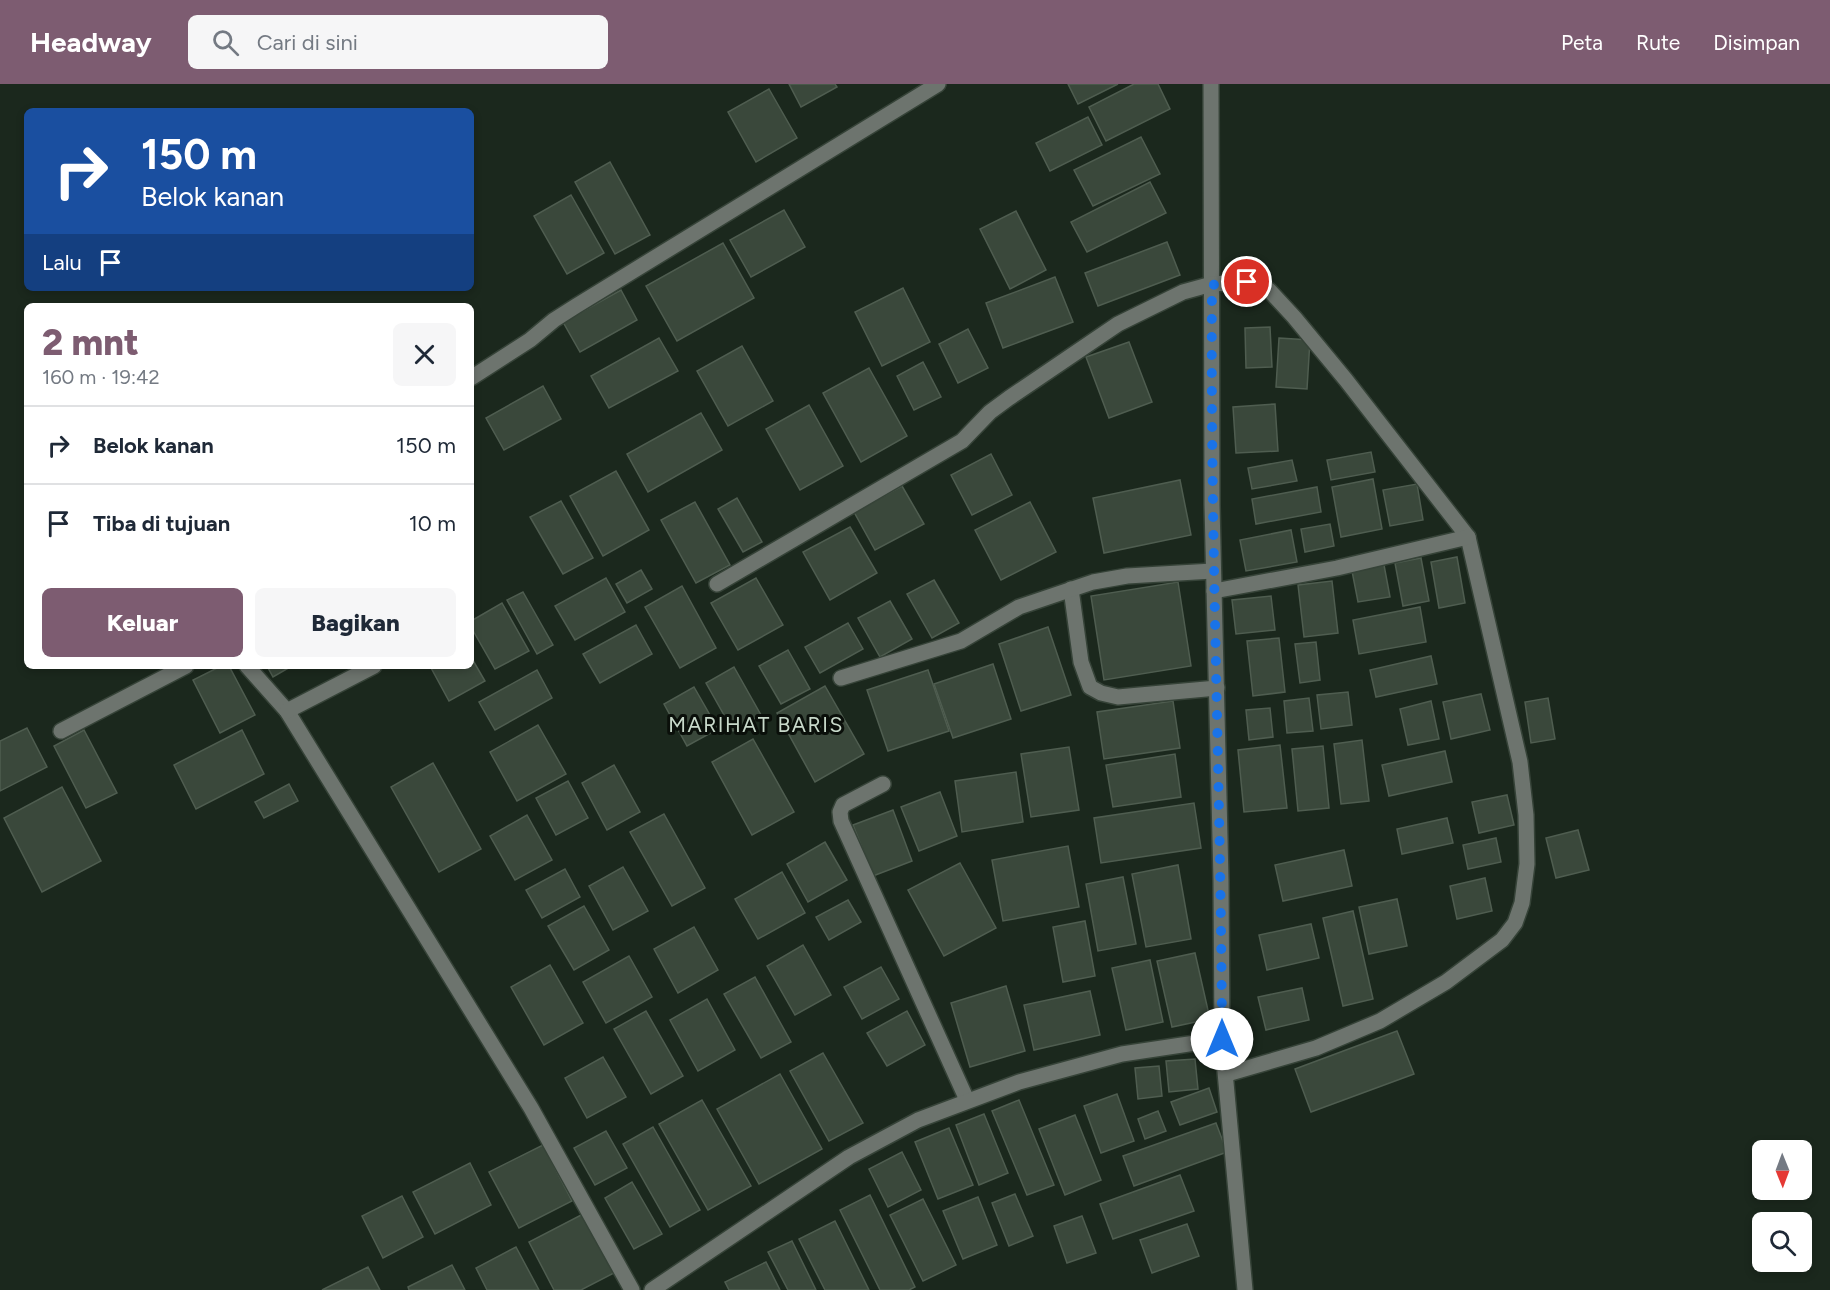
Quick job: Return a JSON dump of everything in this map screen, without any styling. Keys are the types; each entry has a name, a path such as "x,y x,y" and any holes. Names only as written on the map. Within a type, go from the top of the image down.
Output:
{"street":[{"path":"474,376 530,340 576,306 938,84"},
{"path":"1211,84 1213,571 1222,1039 1245,1290"},
{"path":"717,584 962,441 990,412 1118,324 1183,292 1212,285 1247,282 1269,290 1346,380 1468,537 1520,762 1526,815 1527,864 1522,903 1515,923 1502,940 1446,982 1380,1021 1316,1048 1227,1074"},
{"path":"1214,591 1337,568 1468,537"},
{"path":"841,678 961,641 1019,607 1093,582 1127,576 1213,571"},
{"path":"1071,589 1081,662 1090,687 1101,693 1118,697 1217,688"},
{"path":"61,731 180,669"},
{"path":"250,669 287,711 531,1108 632,1290"},
{"path":"287,711 368,669"},
{"path":"883,784 843,805 840,812 841,821 967,1100"},
{"path":"652,1290 849,1157 918,1120 1019,1082 1122,1054 1222,1039"}],"building":[{"path":"789,84 835,84 837,87 801,107"},
{"path":"1068,84 1118,84 1078,104"},
{"path":"1134,84 1158,84 1170,109 1106,141 1089,107"},
{"path":"769,89 797,138 756,162 728,112"},
{"path":"1088,117 1102,145 1050,171 1036,143"},
{"path":"1141,137 1160,174 1093,206 1074,170"},
{"path":"610,162 650,235 615,254 575,182"},
{"path":"1150,182 1166,213 1087,252 1071,222"},
{"path":"571,195 604,253 567,274 534,216"},
{"path":"784,210 805,247 751,277 730,240"},
{"path":"1016,211 1046,270 1010,289 980,229"},
{"path":"1167,242 1180,275 1098,306 1085,273"},
{"path":"723,243 754,298 677,341 646,286"},
{"path":"1055,277 1073,322 1003,348 986,303"},
{"path":"903,288 930,342 882,366 855,312"},
{"path":"621,290 637,320 580,352 563,322"},
{"path":"1270,327 1272,367 1246,368 1245,328"},
{"path":"968,329 988,368 958,383 939,344"},
{"path":"659,338 678,371 609,408 591,376"},
{"path":"1279,338 1310,340 1307,389 1276,387"},
{"path":"1129,342 1152,402 1109,418 1086,357"},
{"path":"742,346 773,401 728,426 697,371"},
{"path":"923,362 941,397 914,410 897,376"},
{"path":"869,368 907,436 861,462 823,393"},
{"path":"543,386 561,419 504,450 486,418"},
{"path":"1275,404 1278,451 1236,453 1233,407"},
{"path":"809,405 843,466 800,490 766,429"},
{"path":"701,413 722,450 648,492 627,454"},
{"path":"1371,452 1375,472 1331,480 1327,460"},
{"path":"991,454 1012,495 972,515 951,475"},
{"path":"1292,460 1297,481 1252,489 1248,468"},
{"path":"616,471 649,530 603,556 570,496"},
{"path":"1373,479 1382,529 1341,537 1332,487"},
{"path":"1180,480 1191,535 1104,553 1093,498"},
{"path":"1417,484 1423,520 1390,526 1383,490"},
{"path":"902,486 924,524 875,550 854,512"},
{"path":"1317,487 1321,512 1256,524 1252,499"},
{"path":"737,498 762,542 743,552 718,509"},
{"path":"561,501 593,558 563,574 530,517"},
{"path":"695,502 730,565 696,583 661,520"},
{"path":"1030,502 1056,552 1001,580 975,530"},
{"path":"1330,524 1334,546 1305,552 1301,529"},
{"path":"850,527 877,573 830,600 803,552"},
{"path":"1291,530 1297,562 1246,571 1240,540"},
{"path":"1457,557 1465,603 1439,608 1431,562"},
{"path":"1421,558 1429,601 1403,606 1395,563"},
{"path":"1384,565 1390,597 1358,602 1352,571"},
{"path":"641,570 652,589 627,603 616,584"},
{"path":"606,578 625,612 575,640 555,606"},
{"path":"756,578 783,625 738,650 711,603"},
{"path":"934,580 959,623 932,638 907,594"},
{"path":"1332,581 1338,633 1304,637 1298,585"},
{"path":"1178,582 1191,666 1104,680 1091,596"},
{"path":"682,586 716,648 680,668 645,607"},
{"path":"523,592 553,645 537,654 507,600"},
{"path":"1271,596 1275,630 1236,634 1232,600"},
{"path":"890,601 912,639 880,657 858,618"},
{"path":"502,603 529,651 495,669 474,632 474,619"},
{"path":"1420,607 1426,642 1359,654 1353,620"},
{"path":"848,623 863,649 820,673 805,647"},
{"path":"636,625 652,654 600,683 583,654"},
{"path":"1048,627 1071,695 1021,711 999,644"},
{"path":"1279,638 1285,692 1253,696 1247,641"},
{"path":"1316,642 1320,680 1300,683 1295,644"},
{"path":"788,650 810,689 781,704 759,666"},
{"path":"1431,656 1437,684 1376,697 1370,670"},
{"path":"474,662 485,681 449,701 432,669 474,669"},
{"path":"993,664 1011,719 953,738 934,684"},
{"path":"734,667 761,715 733,731 706,683"},
{"path":"215,669 231,669 255,715 220,733 193,680"},
{"path":"269,669 287,669 273,677"},
{"path":"537,670 552,698 495,730 479,702"},
{"path":"928,670 949,731 888,751 867,690"},
{"path":"825,686 864,754 815,782 777,713"},
{"path":"694,687 718,729 687,746 664,704"},
{"path":"1348,692 1352,725 1321,729 1317,695"},
{"path":"1481,694 1490,730 1451,739 1443,702"},
{"path":"1309,698 1313,731 1287,733 1284,701"},
{"path":"1548,698 1555,739 1531,743 1525,702"},
{"path":"1173,701 1180,748 1104,759 1097,712"},
{"path":"1431,701 1439,739 1408,745 1400,709"},
{"path":"1270,708 1273,737 1249,740 1246,710"},
{"path":"538,725 566,774 517,801 490,752"},
{"path":"27,728 47,767 0,791 0,741"},
{"path":"84,730 117,793 86,808 54,746"},
{"path":"242,730 264,774 196,809 174,765"},
{"path":"753,739 794,812 752,835 712,762"},
{"path":"1362,740 1369,801 1341,804 1334,744"},
{"path":"1280,745 1287,808 1244,812 1238,750"},
{"path":"1323,746 1329,808 1298,811 1292,749"},
{"path":"1069,747 1079,810 1031,817 1021,754"},
{"path":"1445,751 1452,782 1389,796 1382,765"},
{"path":"1175,754 1181,797 1113,807 1106,765"},
{"path":"433,763 481,849 439,872 391,787"},
{"path":"614,765 640,812 607,830 582,783"},
{"path":"1016,772 1023,822 962,832 955,781"},
{"path":"568,781 588,818 556,835 536,798"},
{"path":"289,784 298,801 264,818 255,802"},
{"path":"62,787 101,861 42,892 4,818"},
{"path":"940,792 957,836 919,851 901,807"},
{"path":"1507,795 1514,825 1479,833 1472,802"},
{"path":"1194,803 1201,848 1101,863 1094,818"},
{"path":"893,810 912,861 873,876 853,825"},
{"path":"664,814 705,888 672,906 630,832"},
{"path":"527,815 552,860 515,880 490,836"},
{"path":"1447,818 1453,843 1402,854 1397,829"},
{"path":"1578,830 1589,870 1556,878 1546,838"},
{"path":"1496,838 1501,862 1468,869 1463,845"},
{"path":"825,842 847,880 808,902 787,864"},
{"path":"1068,846 1079,907 1003,921 992,860"},
{"path":"1344,850 1352,886 1283,901 1275,865"},
{"path":"960,863 996,928 944,956 908,890"},
{"path":"1178,865 1191,939 1146,947 1132,874"},
{"path":"623,867 648,911 613,930 589,886"},
{"path":"565,869 580,897 542,918 526,890"},
{"path":"782,872 805,913 758,939 735,899"},
{"path":"1123,877 1136,944 1098,951 1086,884"},
{"path":"1485,878 1492,911 1457,919 1450,886"},
{"path":"1397,899 1407,946 1369,954 1359,907"},
{"path":"848,900 861,922 829,940 816,917"},
{"path":"584,906 609,950 574,970 548,926"},
{"path":"1353,911 1373,999 1343,1006 1323,918"},
{"path":"1085,921 1095,976 1063,982 1053,927"},
{"path":"1311,924 1319,958 1267,970 1259,935"},
{"path":"694,927 718,970 678,993 654,949"},
{"path":"803,945 831,995 795,1015 767,966"},
{"path":"1195,953 1210,1019 1172,1027 1157,961"},
{"path":"629,956 652,997 606,1023 583,982"},
{"path":"1150,960 1163,1022 1126,1030 1112,968"},
{"path":"550,965 583,1023 544,1045 511,987"},
{"path":"881,967 899,999 862,1019 844,987"},
{"path":"755,977 791,1042 761,1058 724,994"},
{"path":"1006,986 1025,1051 970,1067 951,1003"},
{"path":"1302,988 1309,1020 1266,1030 1258,997"},
{"path":"1090,991 1100,1035 1034,1050 1024,1005"},
{"path":"707,999 735,1050 698,1071 670,1020"},
{"path":"646,1011 683,1076 651,1094 614,1029"},
{"path":"907,1011 925,1045 887,1066 867,1033"},
{"path":"1397,1031 1414,1074 1311,1112 1295,1069"},
{"path":"823,1053 863,1123 829,1141 790,1071"},
{"path":"603,1057 626,1097 587,1118 565,1078"},
{"path":"1195,1059 1198,1089 1169,1092 1166,1061"},
{"path":"1159,1066 1162,1096 1138,1099 1135,1068"},
{"path":"780,1074 822,1149 759,1184 717,1109"},
{"path":"1209,1088 1217,1112 1180,1125 1171,1102"},
{"path":"1117,1094 1134,1141 1101,1153 1084,1106"},
{"path":"702,1100 751,1186 708,1210 659,1124"},
{"path":"1019,1100 1054,1185 1027,1195 992,1111"},
{"path":"1158,1111 1166,1131 1145,1139 1138,1119"},
{"path":"984,1114 1008,1173 979,1185 956,1125"},
{"path":"1075,1115 1101,1180 1065,1195 1039,1129"},
{"path":"1216,1123 1227,1152 1134,1186 1123,1156"},
{"path":"653,1127 700,1210 670,1227 623,1144"},
{"path":"949,1128 973,1185 938,1199 915,1142"},
{"path":"606,1131 627,1168 595,1185 574,1148"},
{"path":"543,1145 572,1201 519,1228 489,1172"},
{"path":"902,1152 921,1190 888,1207 869,1169"},
{"path":"470,1163 491,1205 435,1234 413,1192"},
{"path":"1180,1175 1194,1211 1113,1239 1100,1204"},
{"path":"632,1182 662,1234 634,1249 605,1198"},
{"path":"1015,1194 1033,1236 1009,1246 992,1203"},
{"path":"870,1195 915,1287 909,1290 880,1290 840,1210"},
{"path":"402,1196 423,1237 383,1258 362,1216"},
{"path":"978,1197 997,1245 963,1259 943,1211"},
{"path":"923,1199 956,1265 923,1281 890,1215"},
{"path":"583,1214 614,1273 581,1290 554,1290 529,1242"},
{"path":"1082,1216 1096,1253 1067,1263 1054,1226"},
{"path":"835,1221 869,1290 825,1290 799,1239"},
{"path":"1187,1224 1199,1256 1152,1273 1140,1240"},
{"path":"792,1241 816,1290 788,1290 768,1252"},
{"path":"516,1247 539,1290 487,1290 476,1268"},
{"path":"766,1262 780,1290 729,1290 725,1282"},
{"path":"452,1265 465,1290 409,1290 408,1287"},
{"path":"368,1267 380,1290 322,1290"}],"district":[{"name":"MARIHAT BARIS","path":"756,725"}],"route":[{"path":"1222,1039 1221,880 1212,505 1212,285 1247,282"}]}
